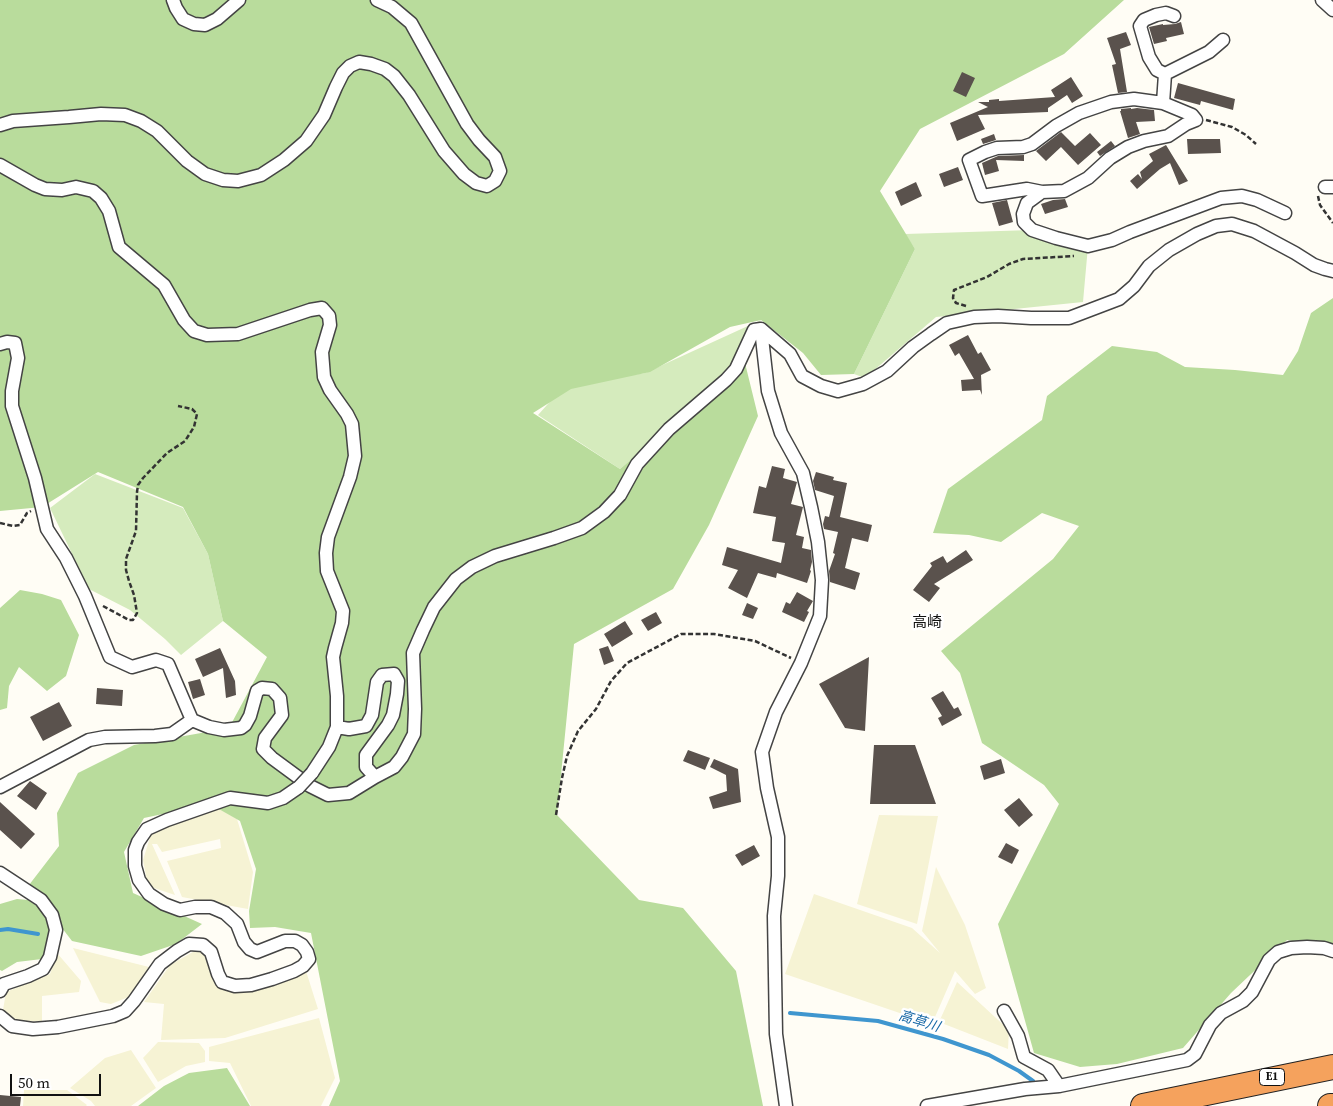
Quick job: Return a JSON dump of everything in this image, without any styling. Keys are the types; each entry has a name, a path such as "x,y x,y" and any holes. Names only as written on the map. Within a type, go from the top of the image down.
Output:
{"highway":[{"name":"E1","path":"1211,1093 1333,1062"},
{"name":"E1","path":"1143,1106 1333,1067"}],"street":[{"path":"173,0 184,19 194,24 204,25 217,19 239,0"},
{"path":"0,125 13,121 101,114 125,116 141,121 157,131 187,161 205,174 223,180 238,181 261,175 284,160 306,141 324,115 343,73 350,66 359,62 385,69 394,76 409,95 444,151 464,174 476,182 487,186 495,182 500,171 495,157 466,124 411,23 392,7 378,0"},
{"path":"1322,0 1333,10"},
{"path":"1165,74 1157,70 1149,57 1140,26 1144,20 1156,15 1166,13 1174,16"},
{"path":"1165,74 1209,52 1223,40"},
{"path":"1163,103 1165,74"},
{"path":"1134,99 1163,103 1192,115 1196,120 1168,136 1144,141 1128,147 1110,158 1088,178 1064,191 1042,192 1027,189 982,196 968,160 997,148 1023,147 1032,144 1056,126 1079,113 1111,102 1134,99"},
{"path":"0,166 35,186 45,189 62,190 76,187 92,191 101,198 109,211 119,247 164,285 184,320 194,331 207,335 238,334 310,310 322,308 329,316 330,325 322,352 324,377 352,424 355,456 350,477 328,537 326,552 327,571 342,611 342,623 334,657 337,727 329,747 312,773 299,787 283,798 268,803 230,798 167,820 147,829 135,850 135,866 139,880 149,894 164,904 180,910 195,907 211,907 225,913 237,924 244,942 250,949 257,952 285,941 295,942 302,944 309,959 294,972 250,985 235,986 222,982 210,952 202,944 189,944 160,964 125,1011 113,1016 58,1027 33,1029 12,1026 0,1016"},
{"path":"1042,192 1027,203 1023,214 1024,222 1032,230 1088,246 1112,240 1221,198 1242,196 1272,206 1285,213"},
{"path":"0,344 7,342 15,343 18,358 12,391 12,406 35,478 47,529 66,558 85,596 110,657 132,667 156,660 168,664 192,720 224,730 241,728 245,725 250,716 257,691 262,688 272,689 280,698 282,715 264,738 263,749 272,758 310,786 328,795 350,793 394,767 402,757 414,734 413,653 434,607 456,579 472,567 496,556 582,528 604,512 620,495 636,464 669,429 726,380 736,369 754,330 761,329 790,354 802,376 820,386 838,391 863,384 887,370 913,347 948,324 974,317 1068,318 1119,299 1134,286 1149,266 1169,250 1197,234 1216,226 1232,224 1254,231 1296,253 1314,265 1333,271"},
{"path":"761,329 768,391 781,433 803,473 818,542 822,580 820,616 801,663 776,712 762,752 767,788 778,838 778,876 774,925 776,1034 786,1106"},
{"path":"337,727 349,730 366,726 372,716 377,682 382,675 394,674 398,681 393,715 366,755 366,767 375,777"},
{"path":"0,787 89,740 106,737 172,734 192,720"},
{"path":"0,873 41,900 52,915 56,930 50,957 44,969 4,984 0,991"},
{"path":"927,1106 1025,1089 1059,1086 1187,1060 1195,1054 1210,1025 1221,1013 1243,1001 1252,992 1269,960 1278,952 1291,948 1307,947 1324,948 1333,952"},
{"path":"1004,1011 1018,1036 1024,1057 1048,1070 1059,1086"}],"path":[{"path":"1196,120 1232,127 1246,135 1256,144"},
{"path":"1329,187 1320,191 1318,198 1320,205 1333,223"},
{"path":"972,307 956,303 953,298 954,290 987,277 1023,259 1087,254 1095,245"},
{"path":"85,596 129,620 133,620 137,613 134,595 126,570 126,559 136,531 138,484 167,453 185,441 194,427 197,414 192,409 178,406"},
{"path":"0,523 13,526 20,525 27,513 42,507"},
{"path":"556,815 567,756 578,731 596,709 611,680 628,663 681,634 714,634 755,641 801,663"}],"shaded area":[{"path":"217,807 237,819 253,872 248,909 182,897 167,861 221,848 220,839 162,852 157,844 152,844 175,895 148,886 143,860 152,831"},
{"path":"879,815 938,816 917,924 857,904"},
{"path":"936,867 965,925 986,988 975,994 955,971 932,1024 785,974 814,894 912,928 940,953 922,931"},
{"path":"73,948 149,967 141,992 111,1004 100,1002"},
{"path":"200,948 208,957 218,987 239,993 306,971 318,1009 225,1038 161,1040 164,1004 144,1002 170,965"},
{"path":"57,953 81,981 79,992 42,996 42,1021 19,1022 3,1010 6,992 50,974"},
{"path":"957,982 1009,1030 1008,1049 939,1022"},
{"path":"319,1018 335,1078 321,1106 251,1106 230,1063 209,1061 209,1047"},
{"path":"158,1042 199,1043 205,1051 205,1062 186,1066 158,1082 143,1058"},
{"path":"131,1050 156,1088 131,1106 95,1106 91,1101 70,1088 105,1058"},
{"path":"24,1090 67,1090 87,1105 23,1106"}],"green space":[{"path":"0,0 1124,0 1064,54 920,129 880,191 915,249 854,374 821,375 803,353 761,320 730,327 650,372 571,389 533,413 620,469 745,363 758,416 709,525 673,589 574,644 557,815 639,900 683,908 736,971 763,1106 329,1106 340,1081 311,933 275,927 250,928 249,911 256,869 240,821 210,804 144,818 124,852 133,893 202,924 176,944 141,956 72,941 29,885 59,846 57,813 78,773 134,745 229,728 267,657 223,621 208,554 183,507 98,472 42,507 0,511"},
{"path":"1032,230 1088,246 1083,302 936,317 865,378 854,374 915,249 905,234"},
{"path":"1333,298 1333,948 1287,940 1231,993 1183,1048 1117,1064 1080,1067 1034,1053 998,924 1059,804 1044,785 982,743 960,673 941,651 1053,559 1079,526 1042,513 1001,542 969,535 933,533 948,489 1042,420 1047,396 1112,346 1157,352 1185,367 1283,375 1298,351 1311,313"},
{"path":"761,320 714,391 620,469 538,415 564,386 645,373"},
{"path":"95,474 183,508 208,554 223,621 181,655 130,610 89,589 50,508"},
{"path":"20,590 61,600 79,635 66,676 47,691 19,667 9,686 7,708 0,710 0,608"},
{"path":"17,899 28,900 47,913 51,942 42,959 17,962 2,971 0,970 0,904"},
{"path":"227,1068 250,1106 138,1106 164,1086 189,1073"}],"building":[{"path":"1181,22 1184,34 1166,38 1167,41 1154,44 1149,27"},
{"path":"1126,32 1131,45 1120,49 1127,92 1118,93 1112,65 1116,64 1107,38"},
{"path":"962,72 975,78 966,97 953,91"},
{"path":"1071,77 1083,96 1072,103 1067,95 1048,108 1048,112 978,115 985,129 957,141 950,123 988,107 978,102 989,102 989,100 999,99 999,101 1055,97 1051,90"},
{"path":"1178,83 1235,99 1233,110 1201,101 1200,105 1174,98"},
{"path":"1121,109 1154,110 1155,121 1136,122 1140,134 1128,138 1120,111"},
{"path":"1061,132 1075,146 1090,133 1101,145 1078,165 1061,147 1046,161 1036,151"},
{"path":"994,134 996,140 983,144 981,139"},
{"path":"1187,139 1220,139 1221,153 1188,154"},
{"path":"1111,141 1115,146 1100,156 1097,152"},
{"path":"1166,145 1188,181 1179,185 1170,163 1137,189 1130,181 1138,174 1142,179 1140,172 1153,161 1149,154"},
{"path":"1024,155 1024,161 996,160 999,171 985,175 982,163 998,156"},
{"path":"958,167 963,180 944,187 939,174"},
{"path":"916,182 922,196 901,206 895,192"},
{"path":"1065,199 1068,207 1045,214 1041,204"},
{"path":"1007,200 1013,222 999,226 992,203"},
{"path":"968,335 978,354 981,352 991,370 981,375 982,395 980,390 962,391 961,380 974,379 959,353 955,356 949,345"},
{"path":"772,466 785,469 783,478 797,482 791,504 803,507 796,535 804,537 802,548 811,550 811,571 807,583 777,573 776,578 758,573 747,598 728,588 738,570 722,565 727,547 781,563 785,543 772,541 776,517 753,513 759,486 766,488"},
{"path":"816,472 834,477 833,480 847,483 840,517 872,525 868,542 852,538 845,568 860,573 855,590 830,582 829,571 835,554 833,553 838,532 824,529 823,524 825,516 829,517 834,496 815,490 813,481"},
{"path":"966,550 973,560 934,584 940,588 929,602 913,590 932,566 930,563 943,556 947,563"},
{"path":"797,592 813,601 807,611 809,612 804,622 782,612 786,602 790,604"},
{"path":"747,603 758,608 753,619 742,615"},
{"path":"656,612 662,623 648,631 641,620"},
{"path":"625,621 633,634 612,647 604,634"},
{"path":"608,646 614,661 604,665 599,649"},
{"path":"220,648 235,681 236,695 226,698 223,668 203,677 195,659"},
{"path":"869,657 865,731 845,728 819,684"},
{"path":"200,679 205,695 193,699 188,682"},
{"path":"97,688 123,690 122,706 96,704"},
{"path":"943,691 954,709 958,707 962,715 942,726 938,718 942,716 931,698"},
{"path":"59,702 72,726 43,741 30,717"},
{"path":"874,745 915,745 936,804 870,804"},
{"path":"688,750 710,758 705,770 683,761"},
{"path":"714,759 738,769 741,802 713,809 709,797 727,791 726,775 710,767"},
{"path":"1001,759 1005,773 984,780 980,766"},
{"path":"30,781 47,793 36,810 17,796"},
{"path":"1019,798 1033,815 1019,827 1004,810"},
{"path":"0,802 35,834 21,849 0,830"},
{"path":"1006,843 1019,850 1012,864 998,857"},
{"path":"754,845 760,856 742,866 735,855"},
{"path":"0,1095 21,1097 20,1106 0,1106"}],"waterway":[{"name":"高草川","path":"0,930 8,929 38,934"},
{"name":"高草川","path":"790,1013 878,1021 943,1039 989,1055 1033,1081"}],"district":[{"name":"高崎","path":"927,623"}]}
